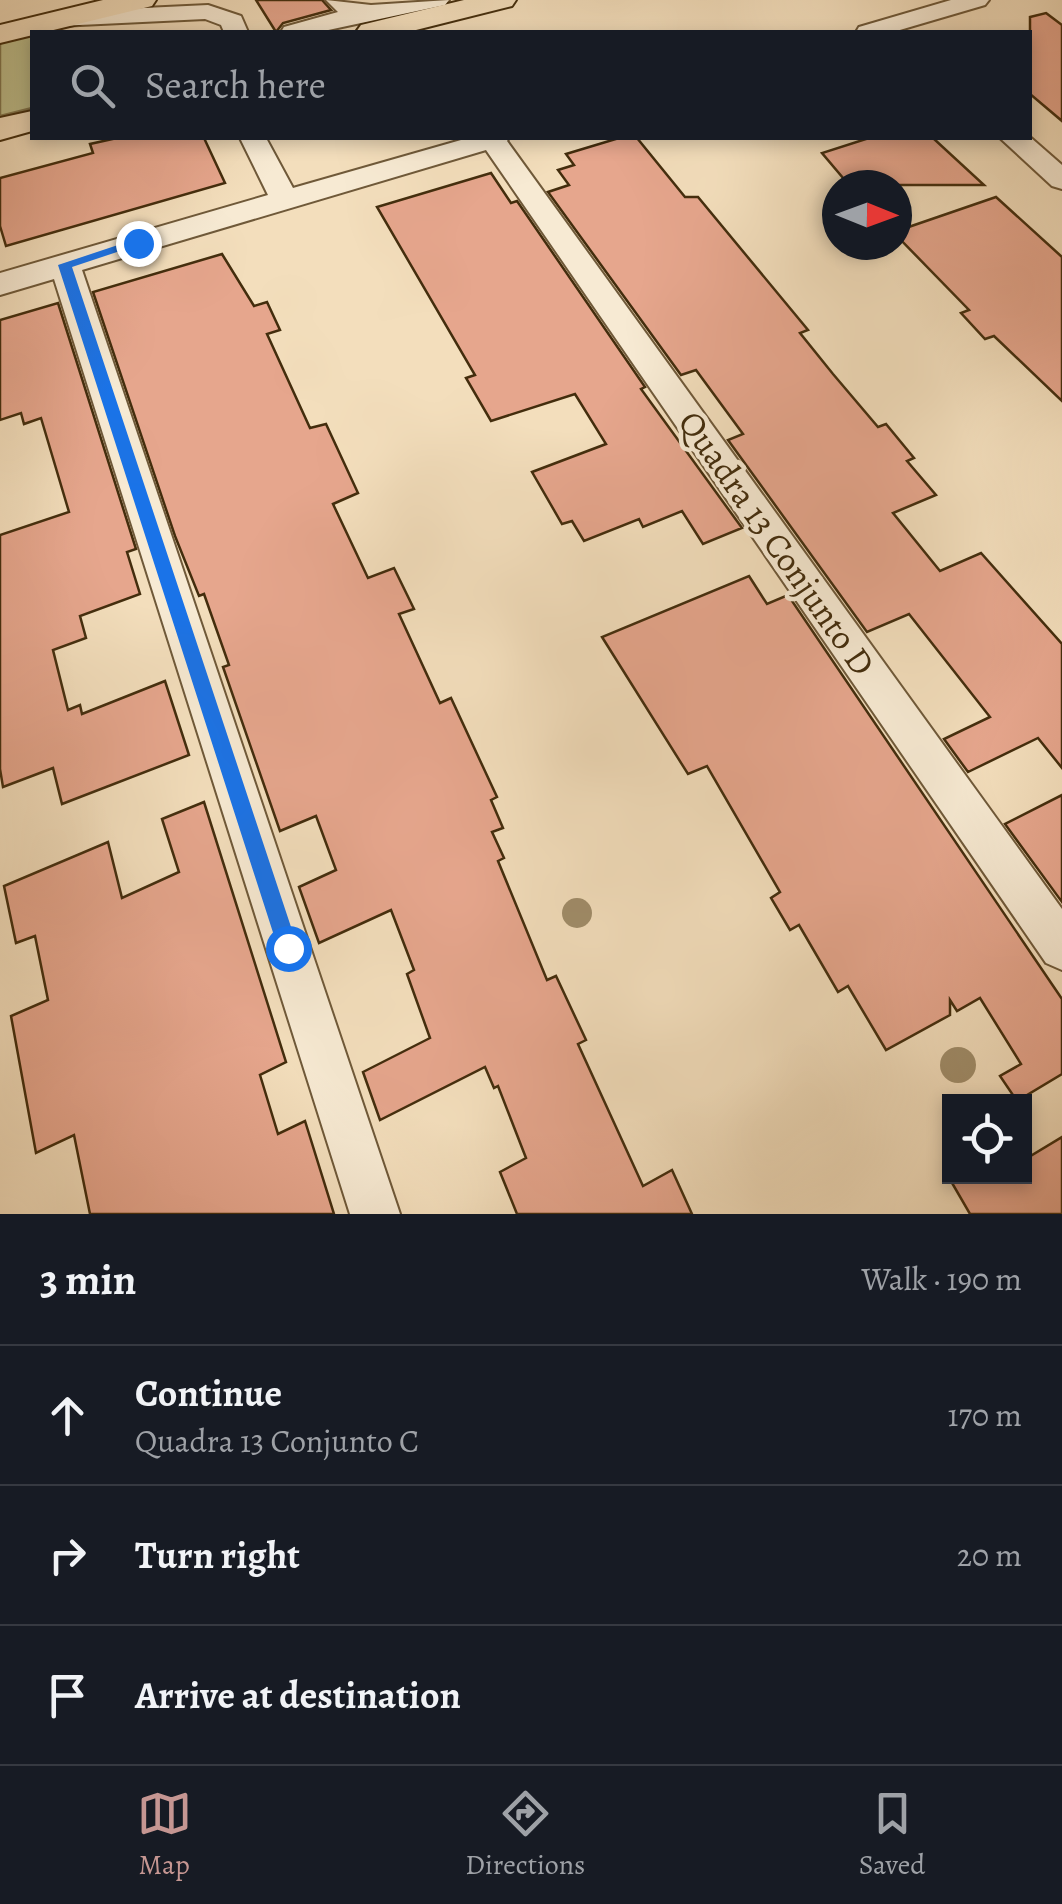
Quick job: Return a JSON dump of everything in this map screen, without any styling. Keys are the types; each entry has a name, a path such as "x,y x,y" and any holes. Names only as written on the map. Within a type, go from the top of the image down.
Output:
{"main road":[{"path":"0,34 140,0"},
{"path":"370,22 502,0"},
{"path":"0,129 30,121"}],"street":[{"path":"59,19 208,12 251,0"},
{"path":"338,0 370,22"},
{"path":"309,30 370,22 437,0"},
{"path":"887,30 977,0"},
{"path":"208,12 232,21 235,30"},
{"path":"254,140 284,200"},
{"path":"0,284 487,140"},
{"name":"Quadra 13 Conjunto D","path":"495,140 1062,947"},
{"path":"1016,140 1062,180"},
{"path":"65,265 375,1214"}],"green space":[{"path":"30,34 30,108 0,116 0,42"}],"building":[{"path":"256,0 322,0 331,10 283,23 275,30"},
{"path":"1046,13 1062,25 1062,121 1032,96 1030,17"},
{"path":"108,140 205,140 225,183 6,246 0,226 0,178 93,153 90,144"},
{"path":"612,140 639,140 685,197 698,197 808,330 800,333 833,374 878,427 886,424 914,458 907,461 936,495 893,513 940,571 981,553 1062,644 1062,768 1038,738 968,772 944,739 990,717 909,614 867,632 728,440 743,434 696,370 681,375 548,192 569,185 558,170 574,165 566,154"},
{"path":"863,140 935,140 984,185 912,185 912,170 836,170 822,153"},
{"path":"491,173 511,203 517,201 645,387 641,389 742,528 703,544 682,511 643,527 639,519 584,541 572,521 562,524 532,472 606,444 575,394 491,421 466,378 475,375 377,207"},
{"path":"996,197 1062,257 1062,401 994,336 985,339 961,313 969,310 912,251 912,226"},
{"path":"222,254 254,306 267,302 280,330 267,334 310,428 326,424 358,493 333,504 368,578 394,568 414,609 399,614 440,703 451,698 497,797 491,800 503,828 492,832 504,858 498,861 547,980 556,976 586,1040 578,1044 643,1186 672,1170 692,1214 517,1214 500,1172 526,1158 498,1086 494,1088 485,1067 380,1120 363,1072 430,1038 407,974 414,970 391,910 319,943 299,887 336,870 316,816 280,831 223,667 229,665 204,594 199,596 175,536 93,292"},
{"path":"58,303 136,549 127,552 140,594 80,616 86,638 53,650 68,710 80,705 82,714 165,681 189,755 62,804 53,768 3,787 0,769 0,535 69,512 41,418 24,424 21,413 0,420 0,320"},
{"path":"749,576 767,604 788,595 1062,999 1062,1074 1029,1094 1012,1094 1000,1076 1021,1064 980,998 957,1011 950,1000 950,1015 886,1050 848,986 838,992 799,925 790,930 771,898 780,892 707,766 688,774 602,637"},
{"path":"1062,795 1062,902 1005,824"},
{"path":"204,802 286,1062 260,1075 278,1134 305,1121 334,1214 90,1214 74,1135 36,1153 11,1016 48,1000 35,936 16,943 4,886 108,842 122,898 179,872 162,819"},
{"path":"1062,1137 1062,1214 970,1214 953,1184 1032,1184 1032,1155"}],"route":[{"path":"138,243 65,265 288,948"}]}
